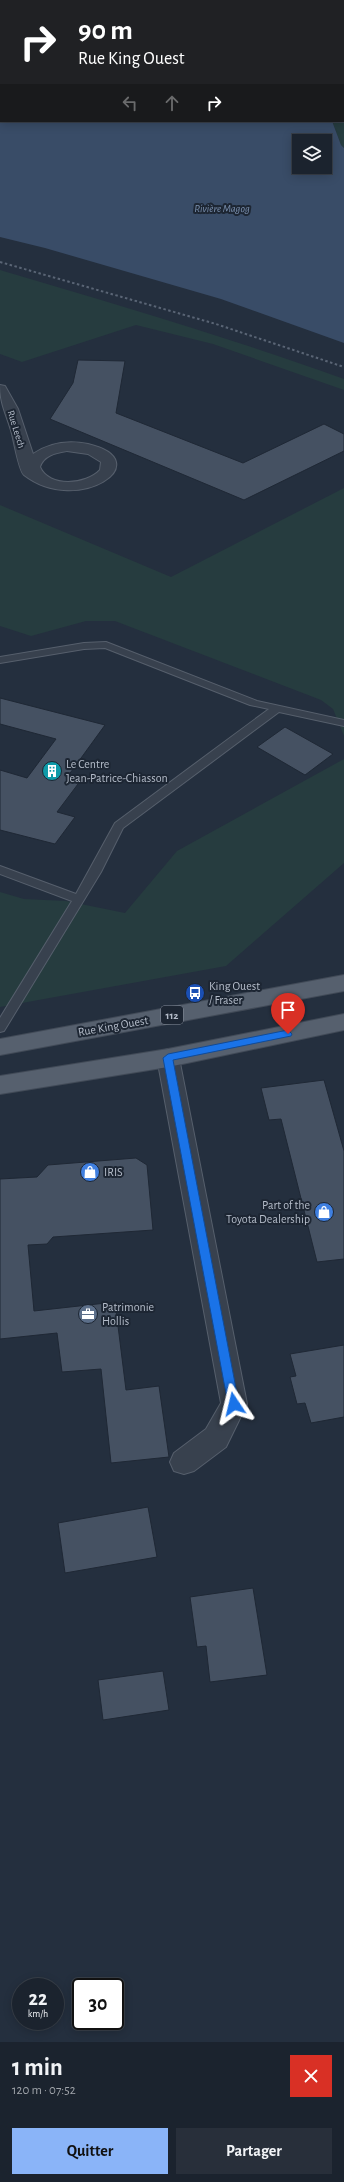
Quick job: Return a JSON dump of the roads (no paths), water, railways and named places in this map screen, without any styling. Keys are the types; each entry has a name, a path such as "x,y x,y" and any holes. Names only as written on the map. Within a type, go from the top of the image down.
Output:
{"main road":[{"name":"Rue King Ouest","path":"0,1047 344,983"},
{"path":"0,1085 168,1058 344,1022"}],"street":[{"name":"Rue Leech","path":"0,389 8,401 16,420 30,472"},
{"path":"168,1058 234,1404 216,1438 184,1462"}],"lane":[{"path":"0,660 84,646 106,645 254,703 344,723"},
{"path":"0,1028 78,899 119,826 276,709"},
{"path":"0,870 78,899"}],"water":[{"name":"Rivière Magog","path":"0,122 332,122 341,145 344,148 344,343 221,299 45,248 0,237"}],"railway":[{"path":"0,262 216,324 344,367"}],"place":[{"name":"Le Centre Jean-Patrice-Chiasson","path":"52,771"},
{"name":"King Ouest / Fraser","path":"195,993"},
{"name":"IRIS","path":"90,1172"},
{"name":"Part of the Toyota Dealership","path":"324,1212"},
{"name":"Patrimonie Hollis","path":"88,1314"}]}
